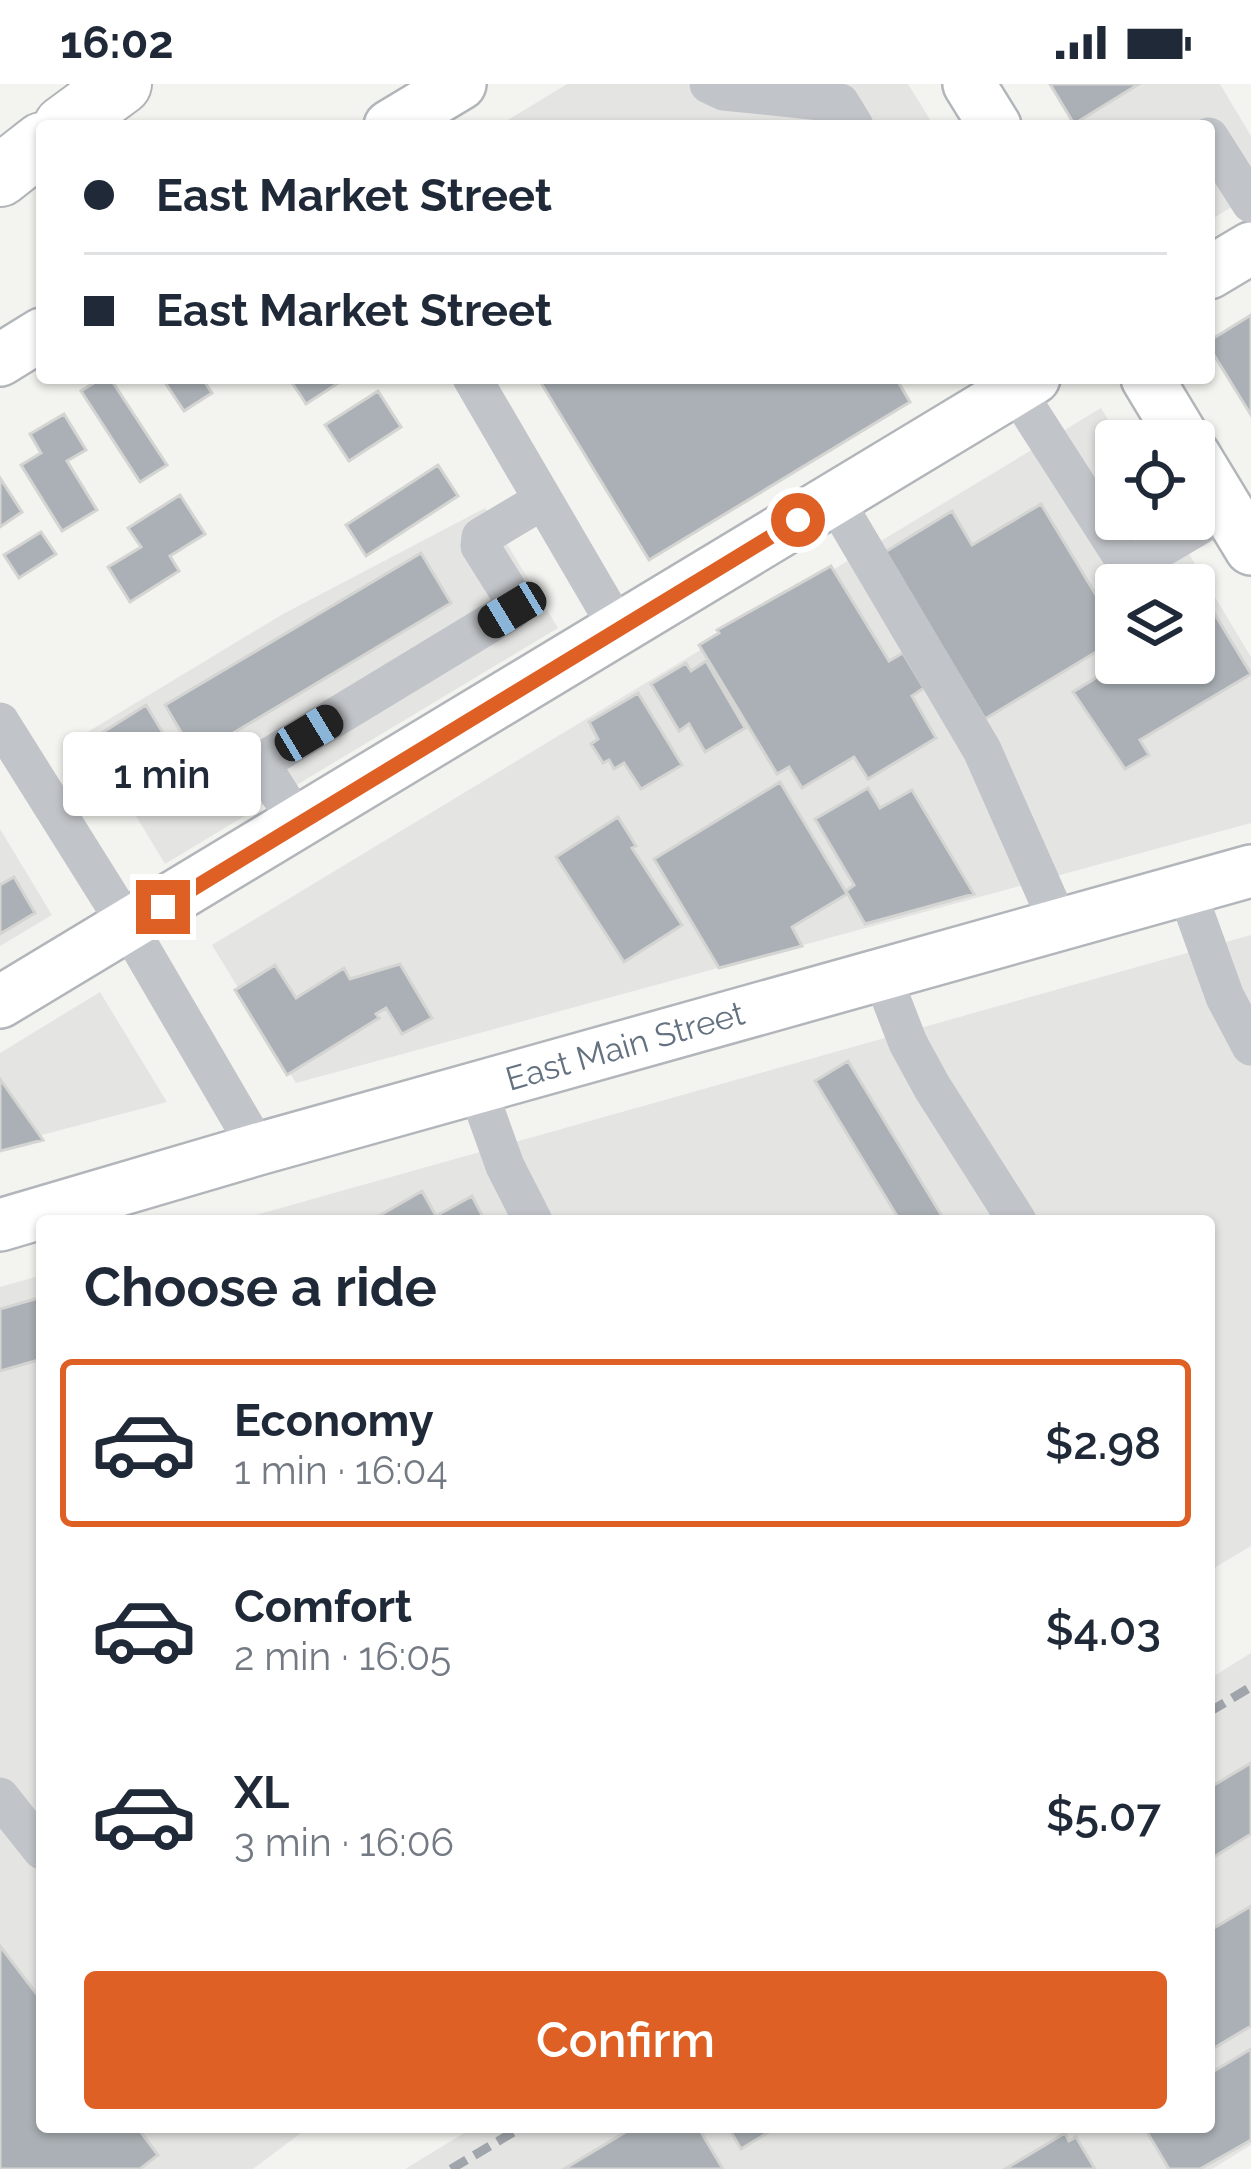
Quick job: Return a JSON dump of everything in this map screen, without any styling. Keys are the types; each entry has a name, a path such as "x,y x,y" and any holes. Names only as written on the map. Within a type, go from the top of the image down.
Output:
{"highway":[{"path":"72,120 121,84"},
{"path":"0,176 36,148"}],"main road":[{"path":"400,120 460,84"},
{"path":"969,84 991,120"},
{"path":"1215,269 1251,248"},
{"path":"0,359 36,338"},
{"path":"0,1002 129,928 1016,384"},
{"path":"1151,384 1172,420"},
{"path":"1215,487 1242,528"},
{"name":"East Main Street","path":"0,1225 1251,871"}],"street":[{"path":"710,84 724,91 840,103 850,120"},
{"path":"1215,146 1251,203"},
{"path":"475,384 618,628"},
{"path":"1020,384 1129,568 1242,528"},
{"path":"834,499 982,750 1059,924"},
{"path":"299,824 265,771 268,758 512,610 512,597 480,546 481,537 543,500"},
{"path":"0,722 129,928 258,1149"},
{"path":"1186,889 1246,1028"},
{"path":"881,973 932,1087 1013,1215"},
{"path":"477,1088 530,1215"},
{"path":"0,1797 36,1842"}],"shaded area":[{"path":"567,84 908,84 930,120 508,120"},
{"path":"1050,84 1220,84 1251,136 1251,195 1215,217 1215,120 1071,120"},
{"path":"1101,408 1108,420 1095,420 1095,540 1181,540 1195,564 1095,564 1095,684 1215,684 1215,597 1251,657 1251,823 296,1083 212,945"},
{"path":"485,508 558,628 165,864 86,733 283,614"},
{"path":"0,829 52,915 0,946"},
{"path":"1251,935 1251,1546 1215,1567 1215,1215 255,1215"},
{"path":"100,992 167,1102 0,1146 0,1053"},
{"path":"36,1277 36,2133 301,2133 253,2169 0,2169 0,1287"},
{"path":"1251,1653 1251,2145 1212,2169 405,2169 464,2133 1215,2133 1215,1675"}],"building":[{"path":"1050,84 1139,84 1080,120 1072,120"},
{"path":"1251,315 1251,415 1215,357 1215,337"},
{"path":"92,384 114,384 167,465 140,482 81,391"},
{"path":"166,384 206,384 212,393 184,411"},
{"path":"293,384 337,384 306,404"},
{"path":"542,384 900,384 910,402 649,560"},
{"path":"378,391 401,427 349,461 325,425"},
{"path":"64,414 86,450 67,461 97,510 62,531 21,465 41,453 30,434"},
{"path":"438,465 458,496 366,556 346,525"},
{"path":"0,478 22,512 0,527"},
{"path":"180,495 205,534 170,556 179,571 130,602 108,567 141,547 128,528"},
{"path":"1041,504 1095,593 1095,653 985,719 885,552 952,511 972,545"},
{"path":"41,532 56,554 19,578 4,555"},
{"path":"421,553 451,603 195,756 165,705"},
{"path":"831,566 889,661 903,653 924,688 912,696 936,738 868,779 854,757 802,788 789,767 777,774 699,645 717,630"},
{"path":"1215,615 1251,674 1140,740 1149,755 1125,769 1073,692 1095,678 1095,684 1215,684"},
{"path":"706,661 745,728 705,752 689,724 679,731 651,684 686,663 691,671"},
{"path":"638,693 682,765 641,789 624,763 614,769 609,760 603,763 591,744 598,739 589,722"},
{"path":"146,705 163,733 117,762 100,734"},
{"path":"780,782 847,894 792,927 802,946 719,968 654,859"},
{"path":"868,788 880,808 912,790 974,894 865,924 846,891 854,885 815,819"},
{"path":"618,817 636,846 632,848 682,925 624,962 556,857"},
{"path":"14,877 35,913 0,934 0,885"},
{"path":"400,964 432,1018 402,1034 386,1008 376,1014 379,1018 287,1075 235,990 275,965 296,998 344,968 350,979"},
{"path":"848,1061 941,1215 896,1215 815,1081"},
{"path":"0,1079 43,1140 0,1151"},
{"path":"422,1191 435,1215 380,1215"},
{"path":"472,1196 482,1215 438,1215"},
{"path":"36,1299 36,1361 0,1371 0,1309"},
{"path":"1251,1763 1251,1834 1215,1856 1215,1784"},
{"path":"1251,1906 1251,2026 1215,2047 1215,1927"},
{"path":"0,1946 36,1993 36,2133 142,2133 158,2155 140,2169 0,2169"},
{"path":"1251,2049 1251,2140 1200,2169 1169,2169 1148,2133 1215,2133 1215,2070"},
{"path":"624,2133 702,2133 723,2169 564,2169"},
{"path":"732,2133 767,2133 741,2149"},
{"path":"1065,2133 1069,2141 1076,2137 1095,2169 1005,2169"}],"railway":[{"path":"1215,1708 1251,1687"},
{"path":"451,2169 512,2133"}],"route":[{"path":"163,907 798,520"}]}
